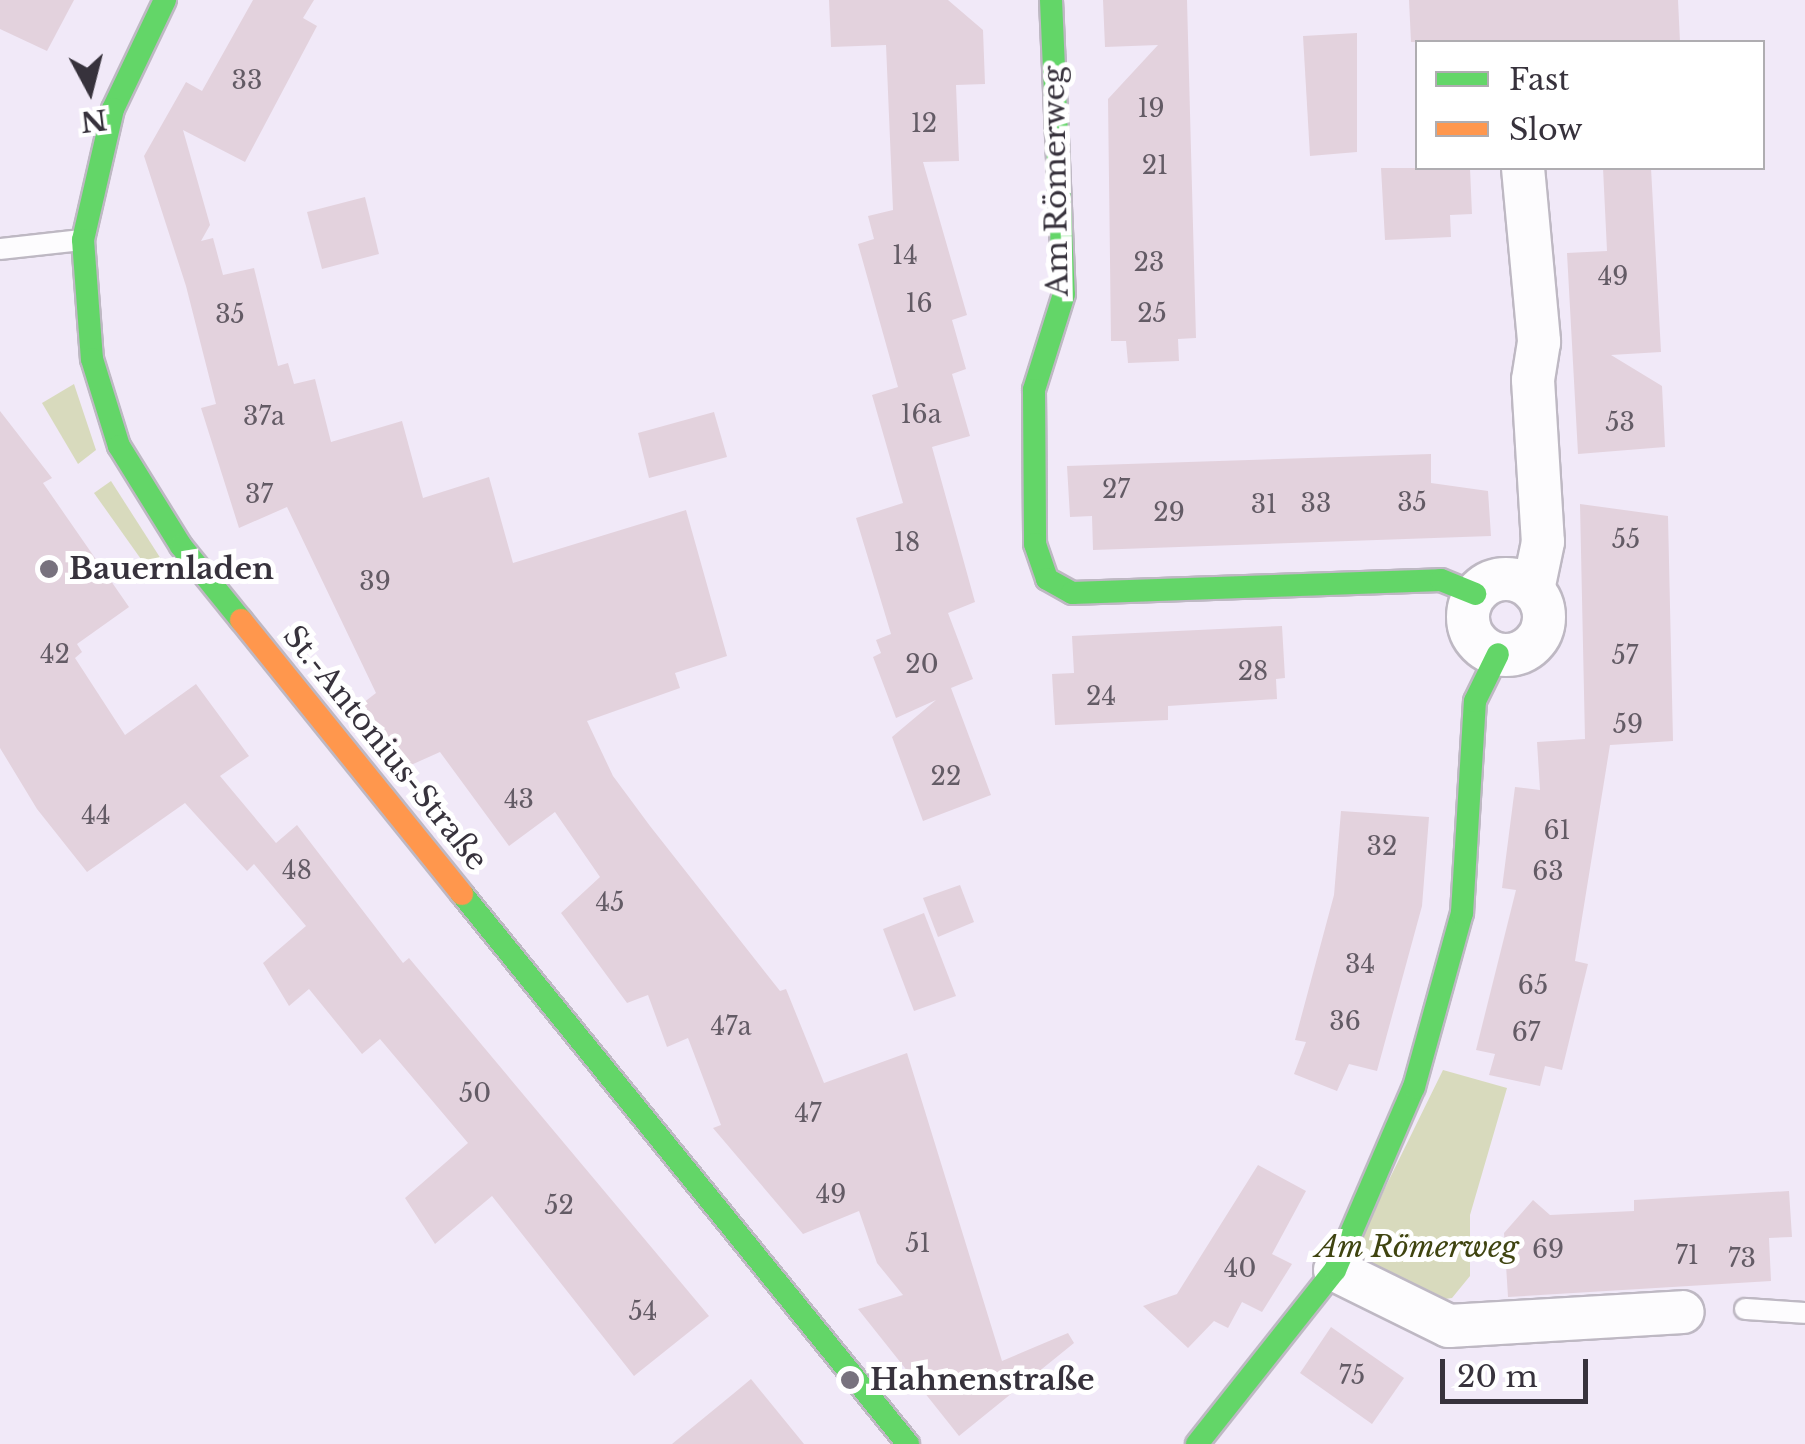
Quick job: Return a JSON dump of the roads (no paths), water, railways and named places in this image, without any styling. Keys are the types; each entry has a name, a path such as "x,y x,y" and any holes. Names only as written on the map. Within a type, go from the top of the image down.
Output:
{"street":[{"name":"St.-Antonius-Straße","path":"166,0 113,109 82,240 102,400 161,518 908,1444"},
{"name":"Am Römerweg","path":"1051,0 1064,294 1034,390 1034,544 1047,578 1072,593 1441,580 1476,594 1502,579 1533,590"},
{"path":"1476,594 1472,634 1498,654 1520,652 1538,637 1544,614 1533,590 1543,542 1533,380 1540,342 1524,170"},
{"path":"1197,1444 1335,1270 1414,1087 1444,990 1465,885 1474,701 1498,654"},
{"path":"1335,1270 1449,1326 1683,1312"}],"lane":[{"path":"0,249 82,240"},
{"path":"1745,1308 1805,1313"}],"place":[{"name":"Bauernladen","path":"49,569"},
{"name":"Hahnenstraße","path":"850,1380"}]}
